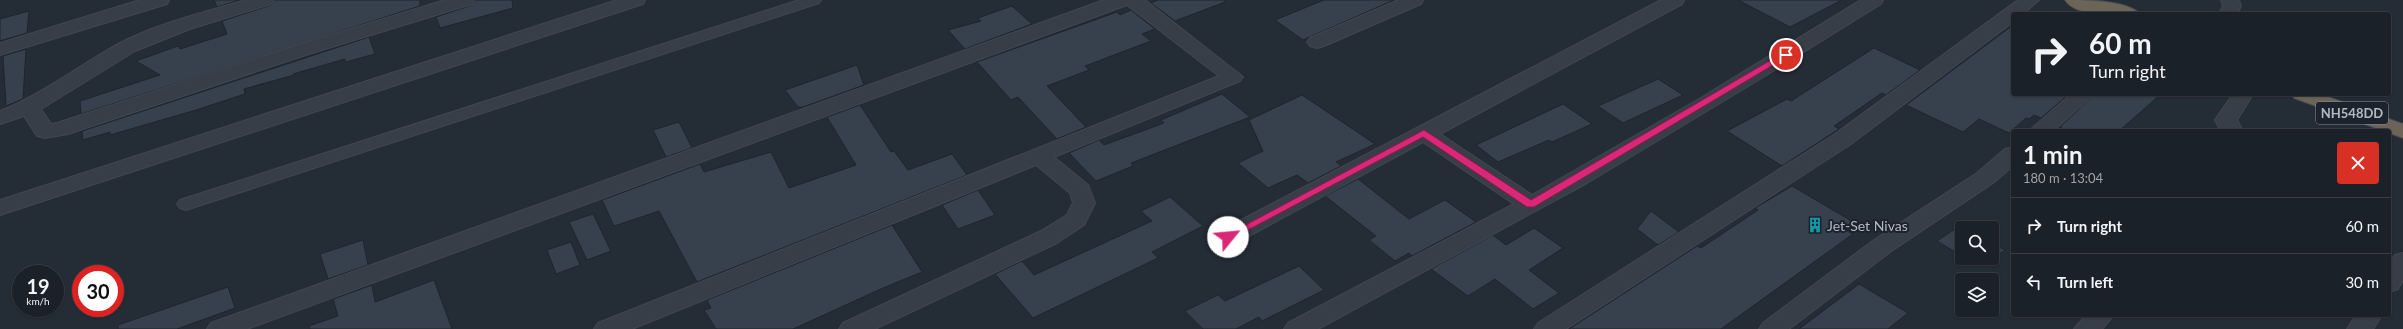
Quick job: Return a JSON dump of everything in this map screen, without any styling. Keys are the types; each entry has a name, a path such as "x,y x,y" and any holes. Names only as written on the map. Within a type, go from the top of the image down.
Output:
{"highway":[{"path":"2074,0 2101,12"},
{"path":"2099,0 2126,12"},
{"name":"NH548DD","path":"2307,96 2403,131"},
{"name":"NH548DD","path":"2345,96 2403,117"}],"street":[{"path":"0,49 160,0"},
{"path":"0,118 29,107 128,47 184,25 264,0"},
{"path":"29,107 46,131 60,129 213,78 465,0"},
{"path":"0,208 636,0"},
{"path":"220,329 1122,0"},
{"path":"607,329 1233,77 1133,0"},
{"path":"1317,42 1414,0"},
{"path":"1228,237 1675,0"},
{"path":"1298,329 1381,282 1530,204 1761,71 1874,0"},
{"path":"2014,12 2030,0"},
{"path":"2229,12 2232,6 2230,0"},
{"path":"1547,329 1843,139 2011,14"},
{"path":"2042,129 2082,96"},
{"path":"2231,129 2226,120 2242,96"},
{"path":"1424,133 1530,204"},
{"path":"852,329 1049,237 1076,220 1084,203 1080,190 1039,156"},
{"path":"1772,329 1882,246 1985,178 2011,156"},
{"path":"2391,280 2403,261"},
{"path":"2087,329 2099,317"},
{"path":"2360,329 2368,317"}],"lane":[{"path":"186,204 814,0"}],"building":[{"path":"214,0 240,0 217,7"},
{"path":"274,0 420,0 420,6 81,114 80,101 160,75 136,61 178,46 180,49 227,34 222,21 271,5"},
{"path":"475,0 512,0 513,8 440,28 436,17 472,5"},
{"path":"1158,0 1224,0 1225,2 1175,21 1151,3"},
{"path":"1324,0 1394,0 1303,40 1275,20"},
{"path":"1738,0 1842,0 1790,27"},
{"path":"1012,6 1032,24 965,49 948,30 981,21 978,18"},
{"path":"1131,10 1155,29 1142,34 1151,41 1085,66 1089,70 1047,86 1086,127 1057,139 1018,97 1011,100 977,62 1117,12 1120,15"},
{"path":"29,11 27,33 0,41 0,19"},
{"path":"2011,26 2011,96 2067,96 2041,118 2034,115 2029,119 2026,118 2014,129 2011,129 2009,133 1979,119 1963,132 1906,105"},
{"path":"369,37 375,54 346,62 345,59 293,74 294,75 244,89 245,94 196,110 110,135 110,132 83,140 82,131"},
{"path":"1874,48 1920,70 1886,95 1882,93 1834,126 1839,129 1782,166 1727,131 1787,99 1791,101"},
{"path":"26,49 23,99 6,106 3,56"},
{"path":"857,65 864,85 803,107 798,107 785,90"},
{"path":"1658,79 1683,95 1623,123 1598,106"},
{"path":"1222,94 1250,117 1131,163 1133,166 1096,181 1069,153 1099,140 1104,145 1164,123 1161,120"},
{"path":"1302,95 1375,144 1336,162 1341,166 1308,183 1297,175 1268,188 1238,163 1263,151 1249,120"},
{"path":"2093,96 2159,96 2121,129 2064,129 2060,127"},
{"path":"1563,104 1592,124 1552,142 1549,140 1498,162 1476,145"},
{"path":"860,105 891,152 894,151 908,170 952,154 967,175 697,282 659,211 614,226 602,200 700,164 704,172 771,152 789,188 856,165 827,117"},
{"path":"679,122 692,148 666,157 653,130"},
{"path":"1358,179 1409,219 1445,200 1476,222 1412,256 1409,253 1395,261 1369,240 1376,236 1325,196"},
{"path":"1792,186 1855,223 1845,230 1853,234 1721,329 1569,329 1697,246 1701,248 1758,210 1755,208"},
{"path":"978,190 995,215 958,229 942,205"},
{"path":"1170,197 1203,226 1152,252 1158,258 1033,318 995,274 1022,261 1034,275 1152,221 1141,211"},
{"path":"1651,211 1679,232 1658,245 1637,229"},
{"path":"593,214 611,251 587,260 569,222"},
{"path":"892,225 922,272 793,329 716,329 704,310 711,308 707,300"},
{"path":"1534,228 1563,248 1529,270 1559,293 1533,309 1495,279 1468,296 1431,269 1493,235 1506,245"},
{"path":"1955,229 1955,252 1937,241"},
{"path":"363,240 368,265 328,279 320,254"},
{"path":"571,242 580,265 556,274 547,250"},
{"path":"1999,247 2005,250 1999,254"},
{"path":"1299,266 1324,290 1262,321 1259,317 1236,329 1203,329 1185,311 1218,295 1225,301"},
{"path":"434,280 452,329 310,329 309,326 338,316 333,299 372,285 375,302"},
{"path":"1859,284 1908,313 1888,329 1799,329"},
{"path":"228,287 235,308 177,329 118,329 118,325"}],"place":[{"name":"Jet-Set Nivas","path":"1815,225"}],"route":[{"path":"1228,237 1424,133 1530,204 1761,71 1786,55"}]}
